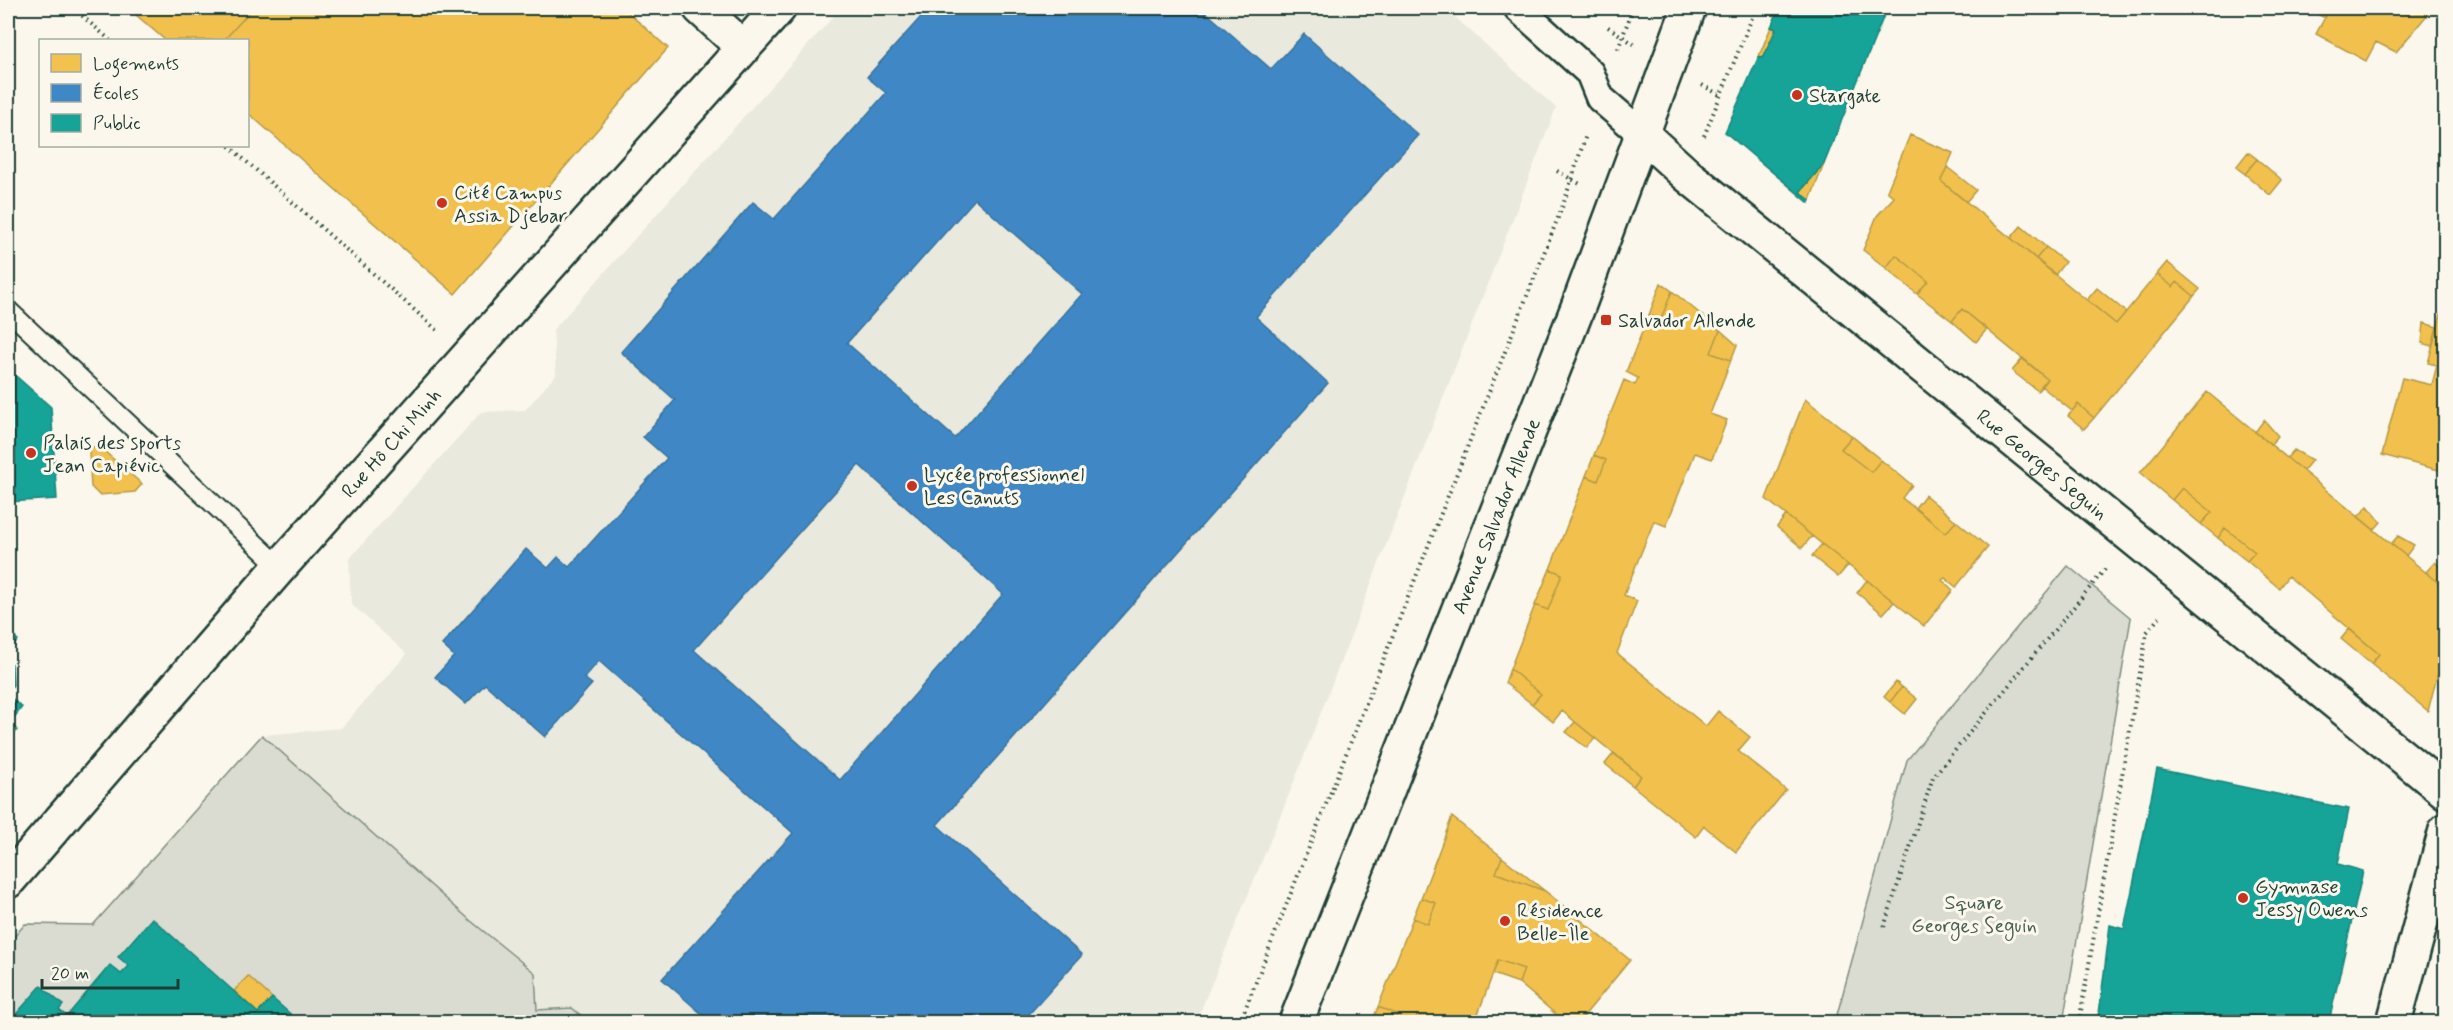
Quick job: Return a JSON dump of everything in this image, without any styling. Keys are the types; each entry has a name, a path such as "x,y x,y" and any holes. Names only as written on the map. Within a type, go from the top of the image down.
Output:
{"street":[{"path":"700,8 743,47"},
{"name":"Rue Hô Chi Minh","path":"8,881 280,567 779,8"},
{"path":"1518,8 1590,73 1600,98 1642,134"},
{"name":"Avenue Salvador Allende","path":"1296,1023 1578,307 1689,8"},
{"name":"Rue Georges Seguin","path":"1642,134 1687,175 2445,792"},
{"path":"2394,1023 2445,830"}],"lane":[{"path":"8,310 280,567"}],"path":[{"path":"73,8 109,39"},
{"path":"1240,1023 1563,206 1633,8"},
{"path":"230,147 467,356"},
{"path":"1884,927 1933,777 2132,537"},
{"path":"2079,1023 2147,632 2188,582"}],"shaded area":[{"name":"Lycée professionnel Les Canuts","path":"841,8 1445,8 1556,108 1290,792 1196,1022 589,1022 572,1008 537,1010 535,973 471,921 262,735 341,728 407,654 351,604 349,559 481,412 525,410 556,375 553,330"}],"green space":[{"name":"Square Georges Seguin","path":"2068,566 2131,618 2063,1022 1835,1022 1907,760"},
{"path":"262,735 471,921 535,973 537,1010 572,1008 589,1022 8,1022 8,944 25,924 93,925"}],"building: Logements":[{"path":"128,8 253,8 225,39 164,39"},
{"name":"Cité Campus Assia Djebar","path":"253,8 623,8 668,48 455,294 249,114 249,39 225,39"},
{"path":"2305,8 2330,8 2325,18"},
{"path":"2330,8 2433,8 2396,52 2376,42 2366,61 2316,34"},
{"path":"1771,27 1776,29 1763,58 1759,56"},
{"path":"1910,135 1953,153 1941,181 2116,324 2157,274 2173,287 2177,282 2194,296 2094,418 2078,404 2072,411 2041,386 2047,379 1962,309 1952,321 1917,294 1928,281 1896,255 1886,268 1863,250 1877,216 1894,197 1887,191"},
{"path":"2248,152 2257,159 2245,174 2236,167"},
{"path":"2257,159 2282,180 2270,195 2245,174"},
{"path":"1824,164 1810,200 1800,192"},
{"path":"1947,167 1976,190 1966,202 1941,181"},
{"path":"2021,226 2046,247 2036,259 2011,238"},
{"path":"2046,247 2065,262 2055,275 2036,259"},
{"path":"1896,255 1928,281 1917,294 1886,268"},
{"path":"2167,262 2200,289 2194,296 2177,282 2173,287 2157,274"},
{"path":"1661,283 1672,291 1661,319 1649,315"},
{"path":"2097,288 2126,312 2116,324 2087,300"},
{"path":"1672,291 1720,330 1711,353 1731,360 1710,414 1727,420 1712,459 1695,453 1666,526 1654,521 1624,595 1637,601 1617,653 1706,726 1718,711 1750,737 1738,751 1786,790 1736,852 1704,826 1696,837 1633,786 1641,776 1562,711 1553,722 1532,704 1541,694 1510,669 1535,605 1548,610 1562,574 1550,569 1586,476 1598,481 1606,460 1594,455 1624,380 1635,385 1638,378 1626,372 1649,315 1661,319"},
{"path":"2446,295 2446,472 2382,455 2402,378 2432,385 2437,365 2428,363"},
{"path":"1962,309 1987,329 1976,342 1952,321"},
{"path":"2424,323 2437,327 2432,346 2422,343"},
{"path":"1720,330 1737,345 1731,360 1711,353"},
{"path":"2023,358 2047,379 2038,391 2012,371"},
{"path":"2207,392 2446,589 2446,642 2428,711 2371,664 2379,654 2288,576 2279,588 2247,561 2255,552 2225,528 2218,538 2201,524 2212,512 2182,488 2172,500 2140,473"},
{"path":"1805,399 1852,436 1841,449 1871,472 1881,460 1912,485 1902,498 1946,533 1956,521 1988,547 1956,587 1945,578 1942,580 1953,590 1924,626 1766,499"},
{"path":"2078,404 2094,418 2084,429 2068,416"},
{"path":"2264,420 2278,436 2271,444 2255,432"},
{"path":"1852,436 1881,460 1871,472 1841,449"},
{"path":"96,444 142,484 135,492 99,495 91,487 89,453"},
{"path":"2294,450 2312,460 2303,471 2287,458"},
{"path":"1594,455 1606,460 1598,481 1586,476"},
{"path":"2182,488 2212,512 2201,524 2172,500"},
{"path":"1925,495 1956,521 1946,533 1915,508"},
{"path":"2368,506 2381,522 2374,530 2358,517"},
{"path":"1786,515 1812,536 1802,548 1777,527"},
{"path":"2225,528 2255,552 2247,561 2218,538"},
{"path":"2398,536 2414,545 2406,556 2391,544"},
{"path":"1822,544 1848,565 1838,577 1812,556"},
{"path":"2435,562 2446,573 2446,589 2426,572"},
{"path":"1550,569 1562,574 1548,610 1535,605"},
{"path":"1867,580 1894,602 1883,614 1857,593"},
{"path":"2349,629 2379,654 2371,664 2341,639"},
{"path":"1510,669 1541,694 1532,704 1505,683"},
{"path":"1896,682 1902,687 1890,702 1884,697"},
{"path":"1902,687 1917,699 1905,714 1890,702"},
{"path":"1575,722 1595,738 1587,748 1566,732"},
{"path":"1614,753 1641,776 1633,786 1605,764"},
{"name":"Résidence Belle-Île","path":"1452,817 1502,857 1496,873 1545,891 1630,960 1579,1022 1565,1022 1519,983 1524,969 1498,960 1475,1022 1394,1022 1397,1014 1378,1007 1413,918 1428,924 1436,903 1421,898"},
{"path":"1502,857 1545,891 1496,873"},
{"path":"1421,898 1436,903 1428,924 1413,918"},
{"path":"1498,960 1524,969 1519,983 1493,974"},
{"path":"248,976 272,998 258,1013 234,991"},
{"path":"1378,1007 1397,1014 1394,1022 1372,1022"}],"building: Écoles":[{"path":"929,8 1054,8 1059,12 1063,8 1201,8 1271,69 1304,34 1418,135 1256,317 1328,383 937,825 1082,955 1022,1022 711,1022 662,979 793,833 599,661 584,678 592,684 545,737 485,684 466,704 435,677 454,656 442,645 526,549 548,568 558,557 569,567 667,458 643,437 675,400 621,352 753,202 774,219 886,93 867,77","holes":["975,199 1082,294 955,438 847,343","859,465 1003,594 840,780 694,650"]}],"building: Public":[{"name":"Stargate","path":"1779,8 1887,8 1824,164 1800,192 1810,200 1809,203 1725,132 1759,56 1763,58 1776,29 1771,27"},
{"name":"Palais des sports Jean Capiévic","path":"8,369 51,407 57,499 8,502"},
{"path":"8,631 18,640 8,653"},
{"path":"8,660 12,665 13,685 8,691"},
{"path":"8,695 22,707 10,723 17,730 8,741"},
{"name":"Gymnase Jessy Owens","path":"2157,769 2349,809 2338,864 2363,871 2329,1022 2098,1022 2110,925 2124,929"},
{"path":"152,918 258,1013 272,998 296,1019 292,1022 9,1022 41,986 63,1005 59,1010 67,1016 110,965 121,974 129,966 118,957"}],"place":[{"name":"Stargate","path":"1797,95"},
{"name":"Cité Campus Assia Djebar","path":"442,203"},
{"name":"Salvador Allende","path":"1606,320"},
{"name":"Palais des sports Jean Capiévic","path":"31,453"},
{"name":"Lycée professionnel Les Canuts","path":"912,486"},
{"name":"Gymnase Jessy Owens","path":"2243,898"},
{"name":"Résidence Belle-Île","path":"1505,921"}]}
